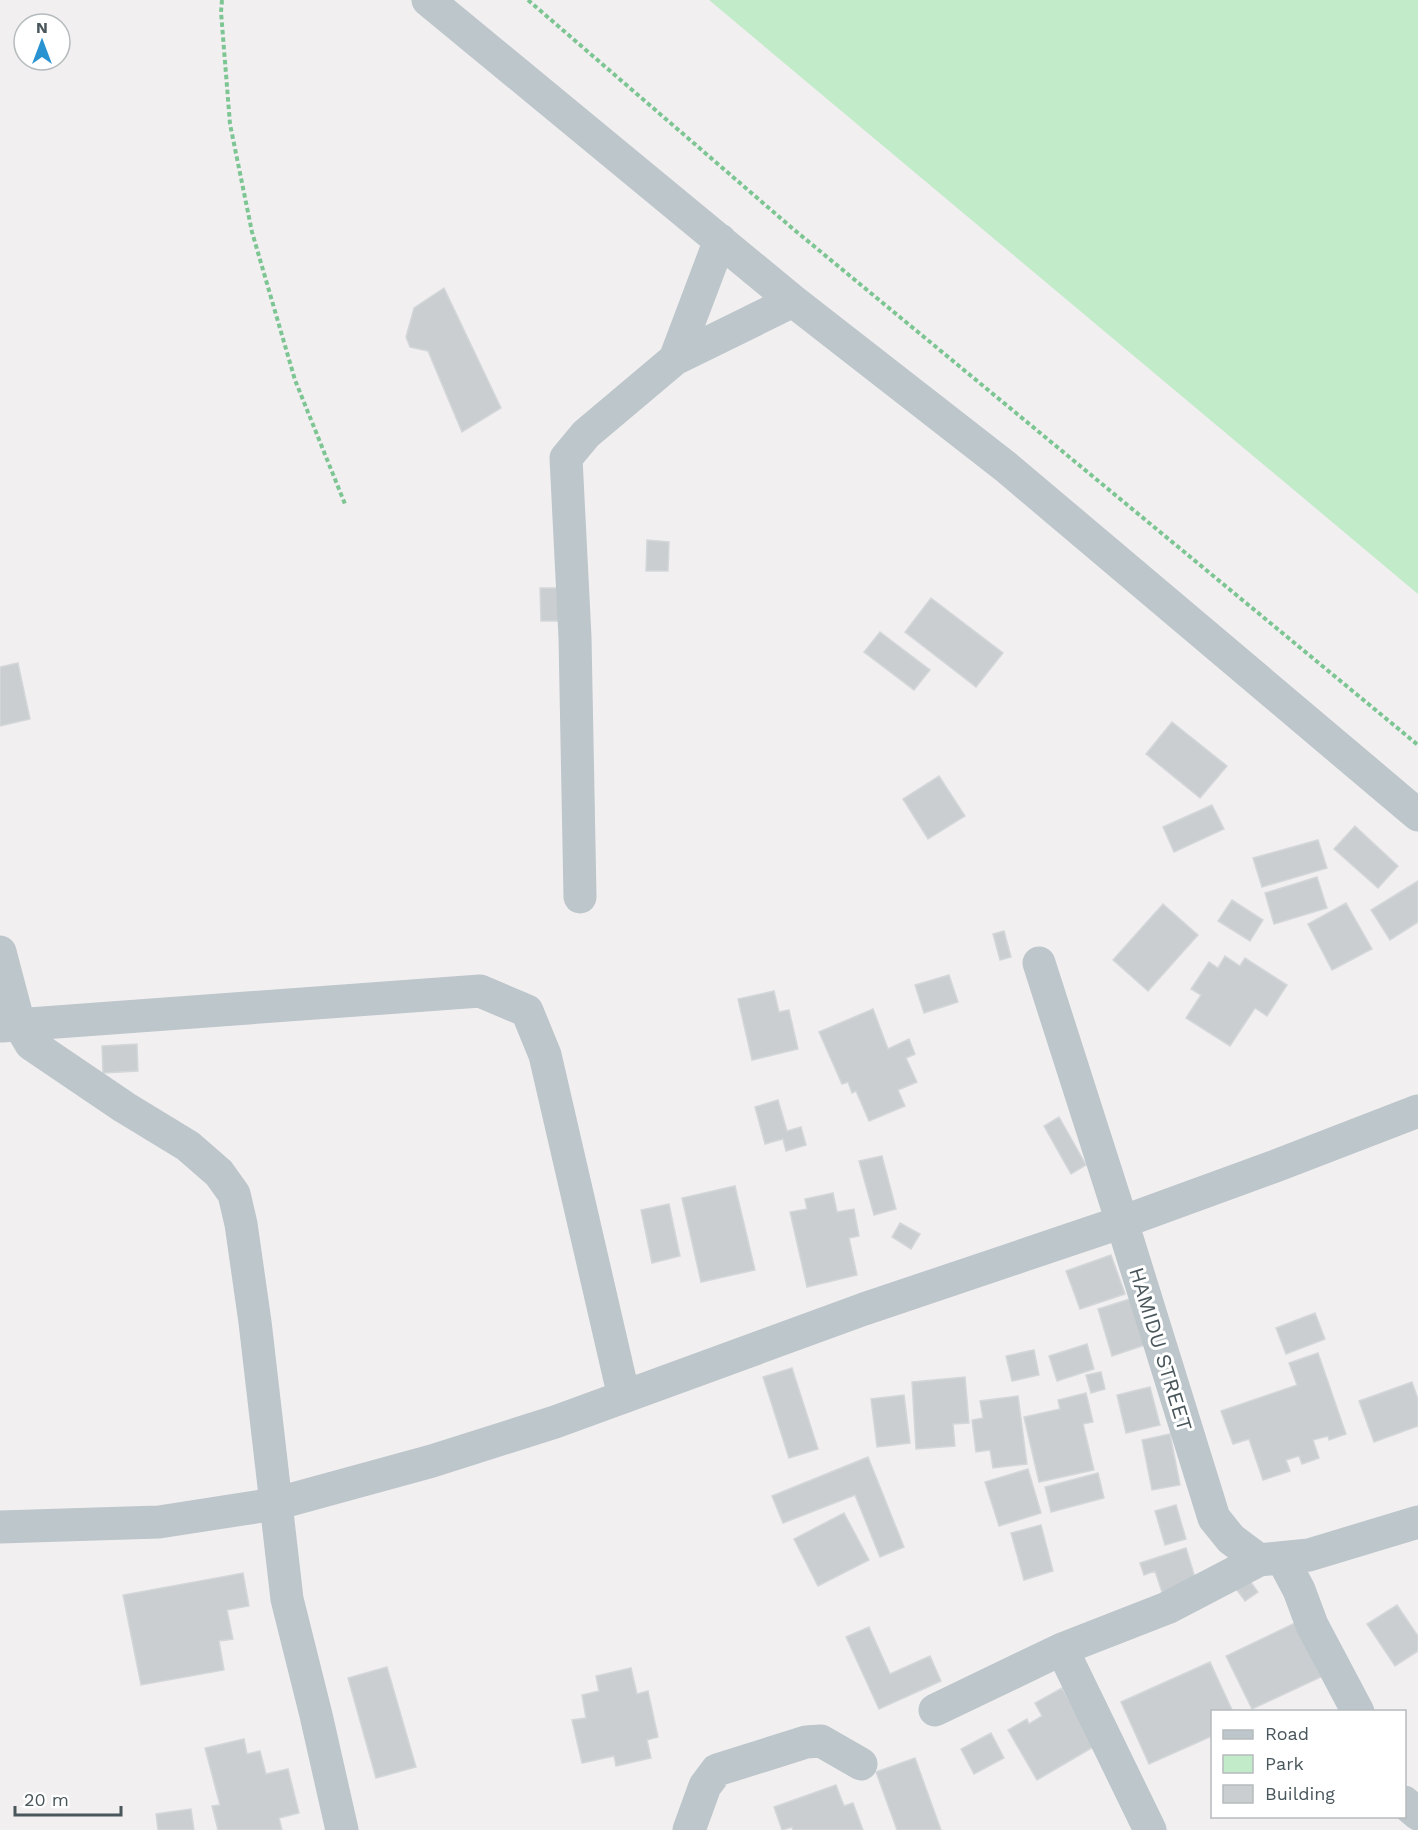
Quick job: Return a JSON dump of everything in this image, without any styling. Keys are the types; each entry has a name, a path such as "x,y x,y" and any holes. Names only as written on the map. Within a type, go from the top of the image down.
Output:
{"street":[{"path":"429,0 793,301 1006,467 1418,815"},
{"path":"675,359 720,240"},
{"path":"580,897 575,638 566,458 586,434 675,359 793,301"},
{"path":"0,952 10,1025 32,1044 124,1107 188,1146 219,1173 234,1194 241,1224 255,1322 287,1599 342,1830"},
{"name":"HAMIDU STREET","path":"1040,963 1214,1518 1231,1539 1271,1559"},
{"path":"10,1025 480,991 527,1011 545,1055 624,1397"},
{"path":"0,1527 159,1522 275,1504 432,1461 555,1422 864,1309 1122,1222 1278,1166 1418,1110"},
{"path":"935,1710 1062,1649 1167,1608 1271,1559 1309,1555 1418,1522"},
{"path":"1271,1559 1299,1590 1312,1625 1357,1710"},
{"path":"1062,1649 1150,1830"},
{"path":"689,1830 705,1786 717,1770 806,1742 821,1742 861,1764"},
{"path":"1406,1804 1418,1814"}],"path":[{"path":"222,0 230,124 252,232 295,380 345,504"},
{"path":"528,0 792,228 1418,745"}],"green space":[{"path":"709,0 1418,0 1418,594"}],"building":[{"path":"444,288 501,408 462,432 428,351 410,347 406,337 414,308"},
{"path":"647,540 669,542 668,571 646,571"},
{"path":"540,588 562,588 562,621 541,621"},
{"path":"931,598 1003,653 976,687 905,632"},
{"path":"880,632 930,670 914,690 864,652"},
{"path":"18,663 30,719 0,726 0,667"},
{"path":"1172,722 1227,766 1200,798 1146,754"},
{"path":"939,776 965,816 928,839 903,799"},
{"path":"1212,805 1224,829 1174,852 1163,827"},
{"path":"1355,826 1398,866 1378,888 1334,849"},
{"path":"1318,840 1327,868 1262,887 1253,858"},
{"path":"1317,877 1327,908 1274,924 1265,893"},
{"path":"1418,881 1418,922 1390,940 1371,910"},
{"path":"1232,900 1263,920 1250,941 1218,921"},
{"path":"1346,903 1372,949 1332,970 1308,924"},
{"path":"1163,904 1198,935 1148,991 1113,960"},
{"path":"1004,931 1011,957 1000,960 993,934"},
{"path":"1225,956 1240,966 1245,958 1287,985 1267,1016 1255,1008 1230,1046 1186,1018 1201,995 1191,989 1209,962 1218,968"},
{"path":"949,975 958,1002 924,1013 915,985"},
{"path":"774,991 779,1012 789,1010 798,1049 752,1060 738,999"},
{"path":"873,1009 888,1049 909,1039 915,1054 906,1058 917,1082 898,1090 905,1106 869,1121 856,1091 852,1093 848,1082 842,1084 819,1032"},
{"path":"137,1044 138,1071 103,1073 102,1046"},
{"path":"778,1100 787,1131 801,1127 806,1145 786,1151 783,1139 765,1144 755,1107"},
{"path":"1059,1117 1086,1165 1071,1174 1044,1126"},
{"path":"882,1156 896,1209 874,1215 859,1161"},
{"path":"735,1186 755,1270 701,1282 682,1198"},
{"path":"833,1193 837,1212 854,1209 859,1236 849,1238 857,1275 807,1287 790,1212 807,1209 805,1199"},
{"path":"669,1204 680,1256 652,1263 641,1210"},
{"path":"900,1223 920,1234 911,1249 892,1237"},
{"path":"1111,1255 1125,1294 1080,1309 1066,1271"},
{"path":"1133,1298 1148,1344 1112,1356 1098,1309"},
{"path":"1315,1313 1325,1339 1286,1354 1276,1328"},
{"path":"1087,1344 1094,1369 1057,1381 1049,1356"},
{"path":"1034,1350 1039,1375 1012,1381 1006,1356"},
{"path":"1318,1353 1346,1434 1329,1440 1328,1436 1313,1440 1319,1458 1302,1464 1299,1456 1286,1460 1290,1471 1263,1480 1249,1439 1233,1444 1221,1411 1297,1385 1289,1363"},
{"path":"792,1368 818,1449 789,1458 763,1377"},
{"path":"1101,1372 1105,1389 1091,1393 1086,1375"},
{"path":"965,1377 969,1423 953,1424 955,1446 916,1449 912,1382"},
{"path":"1412,1382 1418,1399 1418,1426 1374,1442 1359,1401"},
{"path":"1150,1387 1160,1425 1126,1433 1117,1395"},
{"path":"1086,1393 1093,1422 1083,1424 1094,1470 1039,1482 1024,1417 1060,1409 1058,1400"},
{"path":"904,1395 910,1443 877,1447 871,1399"},
{"path":"1018,1396 1027,1464 993,1468 990,1450 976,1452 972,1420 983,1418 980,1401"},
{"path":"1170,1434 1180,1485 1152,1490 1142,1440"},
{"path":"868,1457 904,1547 880,1557 855,1495 783,1523 772,1496"},
{"path":"1028,1469 1041,1513 999,1526 985,1482"},
{"path":"1098,1473 1104,1498 1051,1512 1045,1487"},
{"path":"1176,1505 1186,1539 1165,1545 1155,1511"},
{"path":"844,1513 869,1560 818,1586 794,1539"},
{"path":"1041,1525 1053,1571 1024,1580 1011,1533"},
{"path":"1186,1548 1196,1581 1162,1592 1155,1571 1144,1575 1140,1563"},
{"path":"243,1573 249,1606 227,1610 233,1639 219,1641 224,1670 141,1685 123,1595"},
{"path":"1247,1577 1258,1592 1245,1601 1234,1586"},
{"path":"1397,1605 1418,1636 1418,1651 1395,1666 1367,1624"},
{"path":"1295,1623 1321,1677 1252,1709 1226,1656"},
{"path":"869,1627 890,1674 930,1656 941,1681 879,1709 846,1637"},
{"path":"1210,1662 1232,1710 1211,1710 1211,1736 1149,1764 1121,1702"},
{"path":"387,1667 416,1767 376,1778 348,1678"},
{"path":"631,1668 637,1694 648,1691 658,1737 647,1740 651,1758 616,1766 614,1756 582,1763 572,1720 586,1718 582,1695 599,1691 596,1676"},
{"path":"1062,1688 1095,1746 1037,1780 1008,1730 1027,1719 1029,1724 1042,1716 1035,1703"},
{"path":"991,1733 1004,1758 974,1774 961,1749"},
{"path":"244,1739 247,1754 260,1751 266,1774 288,1769 299,1813 279,1818 282,1830 218,1830 212,1806 220,1805 205,1748"},
{"path":"915,1758 941,1830 897,1830 876,1772"},
{"path":"836,1785 844,1806 853,1803 863,1830 793,1830 792,1827 782,1830 774,1807"},
{"path":"191,1809 194,1830 158,1830 156,1814"}]}
